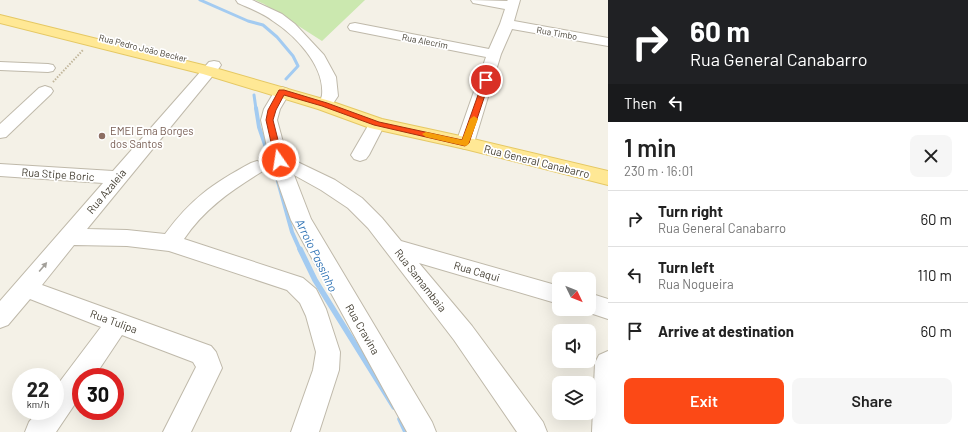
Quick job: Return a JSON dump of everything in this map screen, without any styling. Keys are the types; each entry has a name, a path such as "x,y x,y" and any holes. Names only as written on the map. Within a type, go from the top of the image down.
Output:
{"main road":[{"name":"Rua Pedro João Becker","path":"0,11 284,88"},
{"name":"Rua Pedro João Becker","path":"0,19 212,68"},
{"name":"Rua General Canabarro","path":"284,88 468,137 608,178"},
{"name":"Rua General Canabarro","path":"327,100 377,124 468,137 608,163"}],"street":[{"path":"242,0 277,17 290,27 318,55 328,78 327,100"},
{"path":"468,137 494,54 507,24 513,3 477,0"},
{"name":"Rua Timbo","path":"507,24 608,42"},
{"name":"Rua Alecrim","path":"355,27 494,54"},
{"path":"0,66 48,68"},
{"name":"Rua Azaleia","path":"0,318 117,178 212,68"},
{"name":"Rua Cravina","path":"284,88 272,110 269,120 279,160 301,220 422,432"},
{"path":"0,133 45,91"},
{"path":"360,155 377,124"},
{"name":"Rua Samambaia","path":"279,160 328,185 355,203 375,223 463,333 533,432"},
{"path":"170,243 189,217 202,203 226,185 257,167"},
{"name":"Rua Stipe Boric","path":"0,170 117,178"},
{"path":"69,237 127,238 170,243 295,284 308,296 318,316 328,352 326,370 305,432"},
{"name":"Rua Caqui","path":"394,247 552,293"},
{"name":"Rua Tulipa","path":"25,288 202,354 207,360 209,368 177,432"},
{"path":"596,305 608,309"},
{"path":"64,398 118,322"},
{"path":"606,432 608,363"},
{"path":"40,432 49,420"}],"path":[{"path":"45,91 92,41"}],"green space":[{"path":"255,0 365,0 322,41 264,4"}],"waterway":[{"name":"Arroio Passinho","path":"200,0 248,21 263,25 277,37 293,56 298,66 286,79"},
{"name":"Arroio Passinho","path":"254,95 256,109"},
{"name":"Arroio Passinho","path":"256,108 259,127 271,162"},
{"name":"Arroio Passinho","path":"277,178 292,232 300,250"},
{"name":"Arroio Passinho","path":"300,249 315,280 394,407"},
{"name":"Arroio Passinho","path":"400,419 406,432"}],"slow traffic":[{"path":"426,134 465,143 474,119"}],"place":[{"name":"EMEI Ema Borges dos Santos","path":"102,136"}],"route":[{"path":"279,160 269,120 272,110 282,92 377,124 465,143 486,80"}]}
